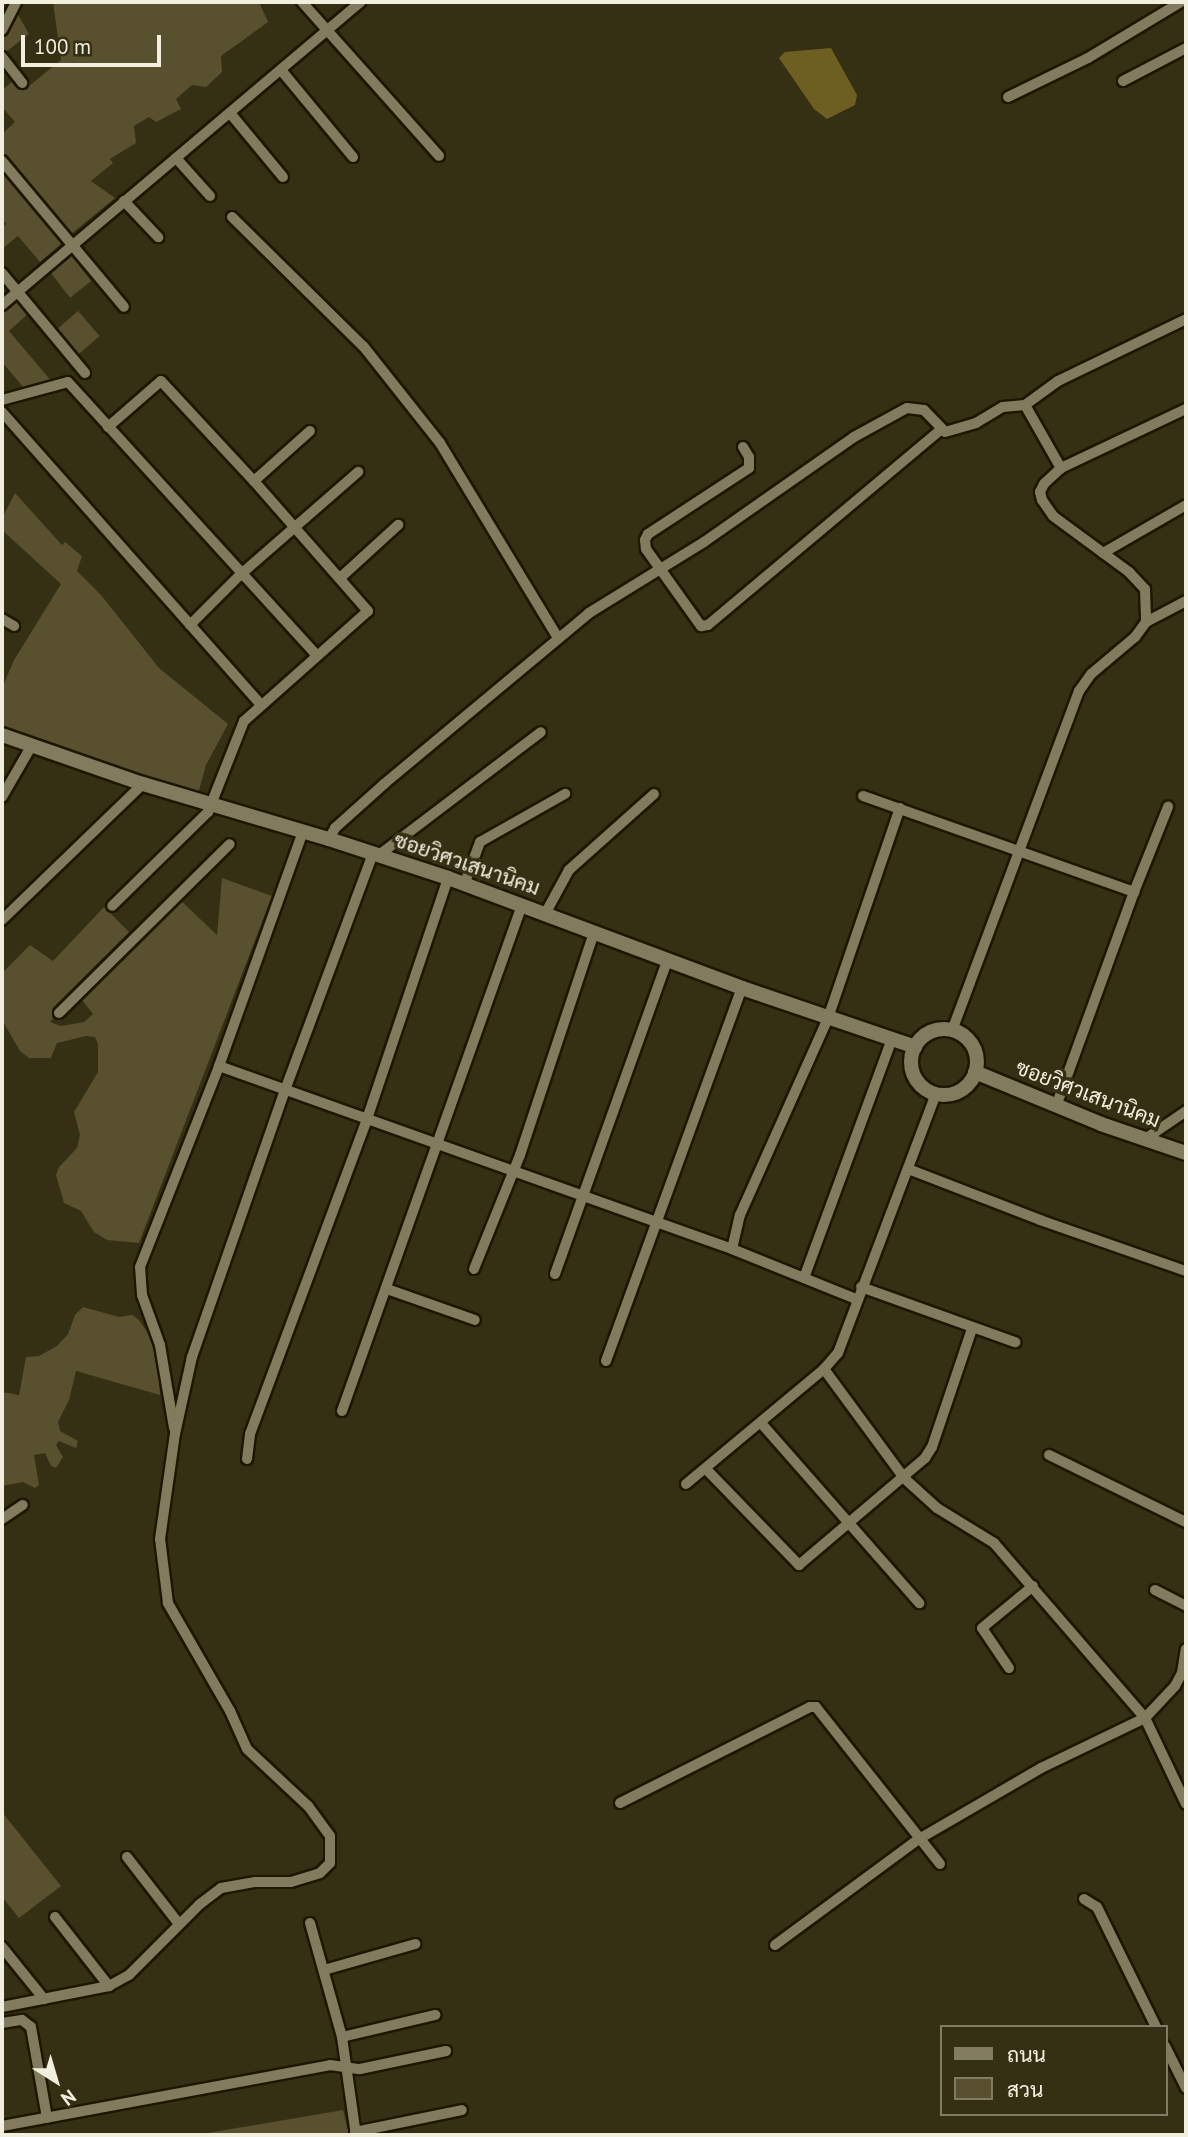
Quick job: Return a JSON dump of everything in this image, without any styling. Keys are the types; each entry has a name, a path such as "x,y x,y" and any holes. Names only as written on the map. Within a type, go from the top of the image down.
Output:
{"street":[{"path":"302,2 439,156"},
{"path":"2,305 359,2"},
{"path":"1008,97 1088,58 1181,2"},
{"path":"2,30 10,7"},
{"path":"1123,80 1186,48"},
{"path":"2,57 22,83"},
{"path":"281,70 353,157"},
{"path":"230,113 283,177"},
{"path":"176,158 210,196"},
{"path":"2,161 124,307"},
{"path":"124,201 158,237"},
{"path":"232,217 364,347 440,443 558,638"},
{"path":"2,273 85,373"},
{"path":"743,447 749,457 749,468 646,536 646,549 701,626 708,625 940,430 953,431 1003,407 1025,405 1058,381 1186,319"},
{"path":"2,400 68,382 240,575 317,656"},
{"path":"108,427 161,382 254,481 368,611 244,721 204,817 112,906"},
{"path":"1025,405 1061,468"},
{"path":"329,839 335,828 384,784 589,613 704,542 854,437 892,415 907,408 924,410 940,430"},
{"path":"1146,622 1145,589 1129,572 1053,516 1040,492 1044,484 1061,468 1186,408"},
{"path":"2,412 261,705"},
{"path":"254,481 310,430"},
{"path":"190,625 240,575 358,472"},
{"path":"1103,553 1186,505"},
{"path":"340,578 398,525"},
{"path":"952,1030 1079,691 1091,674 1135,637 1146,622 1186,601"},
{"path":"2,619 14,626"},
{"path":"2,2007 109,1986 129,1975 178,1924 221,1888 255,1882 290,1882 320,1873 330,1863 330,1836 308,1807 247,1749 230,1711 168,1603 160,1539 175,1434 192,1357 285,1090 376,854 541,732"},
{"name":"ซอยวิศวเสนานิคม","path":"2,735 143,784 329,839 447,878 742,988 915,1047"},
{"path":"2,797 32,745"},
{"path":"2,920 143,784"},
{"path":"464,885 481,842 565,794"},
{"path":"545,914 569,870 654,794"},
{"path":"863,796 1134,892"},
{"path":"732,1249 740,1215 828,1018 900,807"},
{"path":"1056,1106 1168,807"},
{"path":"175,1434 160,1345 142,1295 140,1267 219,1066 303,832"},
{"path":"58,1013 230,844"},
{"path":"247,1459 250,1434 264,1393 367,1119 447,878"},
{"path":"342,1411 522,905"},
{"path":"474,1269 513,1172 594,932"},
{"path":"555,1275 668,959"},
{"path":"607,1361 742,988"},
{"path":"952,1030 970,1042 977,1062 975,1073 970,1081 955,1093 936,1094 919,1084 914,1076 911,1056 915,1047 930,1032 952,1030"},
{"path":"804,1278 892,1040"},
{"path":"219,1066 732,1249 856,1298"},
{"name":"ซอยวิศวเสนานิคม","path":"975,1073 1056,1106 1186,1153"},
{"path":"686,1484 824,1369 838,1353 856,1298 936,1094"},
{"path":"1145,1139 1186,1111"},
{"path":"908,1169 1040,1220 1186,1270"},
{"path":"861,1287 972,1329 1015,1342"},
{"path":"387,1289 475,1320"},
{"path":"706,1469 796,1565 808,1559 904,1478 932,1447 972,1329"},
{"path":"824,1369 904,1478 937,1508 994,1543 1145,1718 1186,1804"},
{"path":"761,1423 919,1603"},
{"path":"1049,1455 1186,1522"},
{"path":"2,1519 23,1505"},
{"path":"1009,1668 982,1628 1033,1586"},
{"path":"1154,1590 1186,1606"},
{"path":"775,1945 919,1839 1041,1768 1145,1718 1175,1686 1182,1672 1186,1649"},
{"path":"621,1803 810,1707 816,1707 940,1864"},
{"path":"127,1857 178,1924"},
{"path":"1084,1899 1097,1907 1155,2025"},
{"path":"55,1917 109,1986"},
{"path":"310,1923 342,2037 356,2134 462,2110"},
{"path":"324,1970 415,1944"},
{"path":"2,1947 44,1999"},
{"path":"342,2037 435,2015"},
{"path":"2,2023 22,2020 31,2027 47,2118"},
{"path":"1167,2050 1186,2088"},
{"path":"2,2126 330,2066 346,2070 446,2051"}],"green space":[{"path":"53,2 259,2 268,22 221,56 222,72 206,87 192,85 176,99 181,109 156,122 149,117 134,126 136,143 110,159 113,163 91,181 115,198 70,235 2,153 2,134 15,122 2,107 2,90 14,80 23,91 61,60"},
{"path":"16,11 29,34 6,52 2,46 2,36"},
{"path":"2,169 62,243 40,262 18,236 2,249 2,228 6,224 2,219"},
{"path":"71,255 91,281 70,298 50,272"},
{"path":"18,298 30,312 9,331 53,383 24,388 2,362 2,311"},
{"path":"78,311 100,336 77,356 55,331"},
{"path":"15,493 62,545 65,542 82,556 77,571 101,595 159,668 228,724 206,765 198,794 2,725 2,688 14,660 61,584 2,530 2,518"},
{"path":"222,878 272,896 139,1243 107,1240 94,1232 81,1211 64,1203 56,1175 59,1167 77,1148 80,1135 74,1112 98,1072 98,1044 95,1037 86,1036 57,1043 51,1058 29,1058 20,1051 2,1020 2,973 30,945 53,961 104,907 129,932 55,1006 58,1012 177,897 217,935","holes":["82,1000 93,1014 84,1022 61,1026 50,1022 58,1013 62,1014"]},
{"path":"83,1307 119,1317 132,1315 139,1320 157,1347 160,1395 76,1371 69,1400 58,1422 60,1431 78,1441 76,1448 59,1441 56,1445 63,1457 56,1468 51,1466 45,1453 34,1455 39,1485 35,1488 23,1482 2,1486 2,1392 19,1395 26,1357 39,1356 57,1346 68,1334 75,1315"},
{"path":"2,1812 61,1886 19,1918 2,1897"},
{"path":"343,2110 349,2135 196,2135"}],"shaded area":[{"path":"831,48 857,95 855,105 827,119 814,109 779,58 785,52"}]}
